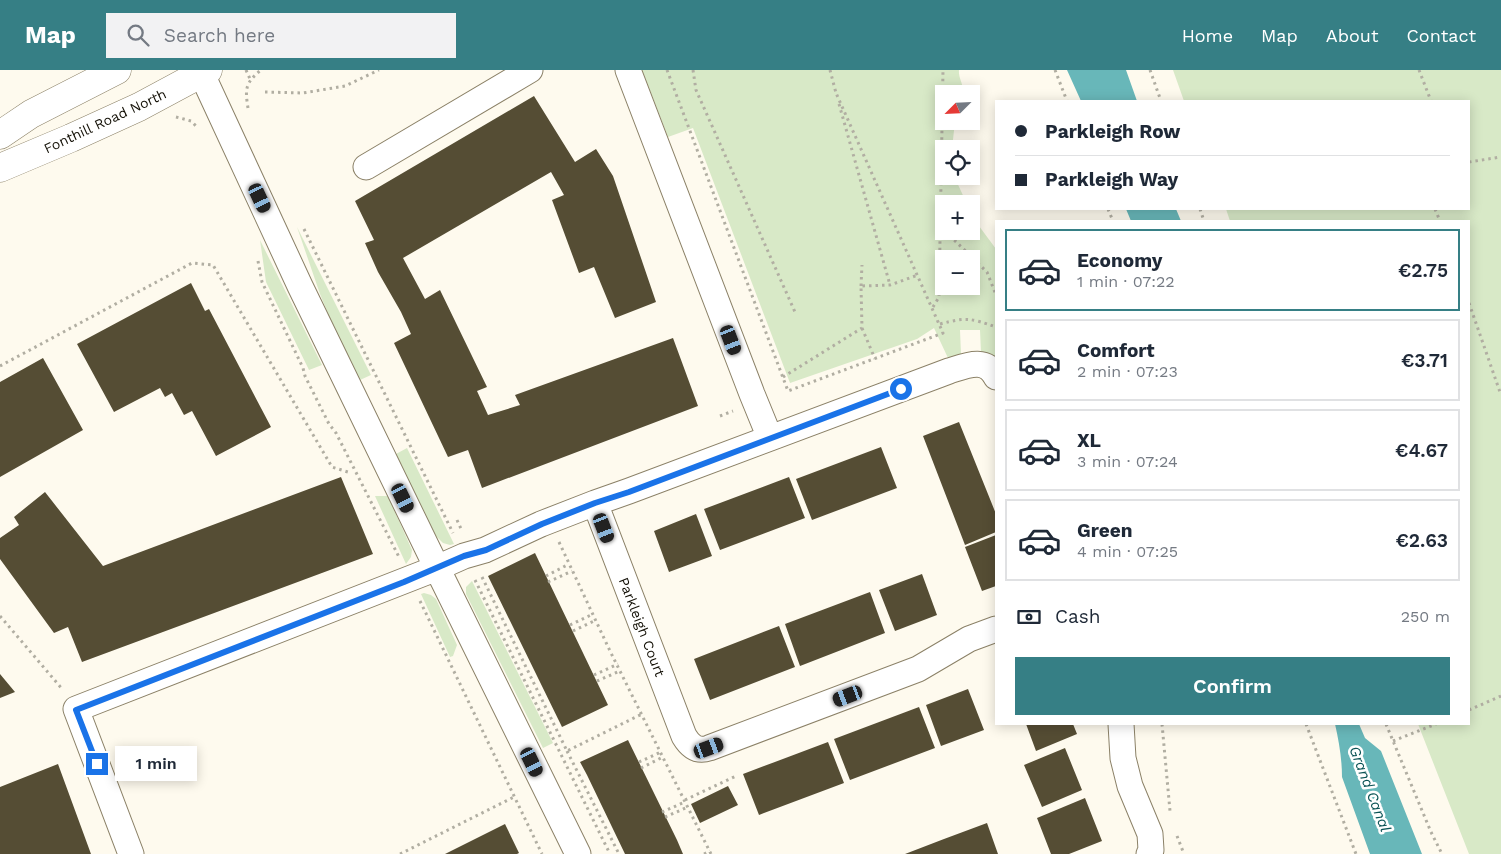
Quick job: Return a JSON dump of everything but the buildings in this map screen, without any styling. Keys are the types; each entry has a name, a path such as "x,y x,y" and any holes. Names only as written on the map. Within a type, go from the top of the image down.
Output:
{"main road":[{"path":"0,136 31,114 118,70"},
{"name":"Fonthill Road North","path":"0,168 139,107 204,71"}],"street":[{"path":"366,167 530,70"},
{"path":"628,70 770,438"},
{"path":"204,71 300,286 578,854"},
{"path":"131,854 76,710 464,556 486,550 542,524 595,503 629,492 949,371 977,363 989,370"},
{"name":"Parkleigh Court","path":"595,503 684,736 694,748 703,750 709,748 918,669 969,640 995,630"},
{"path":"1120,725 1123,758 1130,786 1150,834 1151,850 1149,854"}],"path":[{"path":"246,70 250,79"},
{"path":"248,112 246,95 250,79 261,70"},
{"path":"265,92 303,93 345,86 379,70"},
{"path":"666,70 788,391 943,333 836,93"},
{"path":"693,70 696,90 795,312"},
{"path":"830,70 890,285"},
{"path":"941,195 943,70"},
{"path":"1055,70 1067,100"},
{"path":"1150,70 1161,100"},
{"path":"1419,70 1431,100"},
{"path":"175,117 191,121 201,132"},
{"path":"1470,162 1501,157"},
{"path":"304,228 453,533"},
{"path":"932,308 939,297 940,240"},
{"path":"953,240 987,272 995,293"},
{"path":"258,257 262,282 303,368 305,376 329,424 336,433 402,565"},
{"path":"0,366 192,263 213,265 332,467 351,473"},
{"path":"862,265 862,328 875,359"},
{"path":"861,286 890,285 918,275"},
{"path":"1470,306 1501,395"},
{"path":"940,324 962,318 976,320 995,327"},
{"path":"783,376 862,328"},
{"path":"556,537 710,853 704,854"},
{"path":"546,576 569,564"},
{"path":"479,570 619,854"},
{"path":"548,582 572,571"},
{"path":"475,580 610,854"},
{"path":"419,600 542,854"},
{"path":"570,626 593,614"},
{"path":"0,616 64,692 76,710"},
{"path":"572,631 596,620"},
{"path":"594,675 618,664"},
{"path":"597,681 620,671"},
{"path":"1470,710 1501,696"},
{"path":"567,751 642,714"},
{"path":"1162,725 1170,813"},
{"path":"1306,725 1356,854"},
{"path":"1386,725 1442,854"},
{"path":"1393,741 1433,725"},
{"path":"639,762 661,752"},
{"path":"641,768 664,757"},
{"path":"662,812 736,776"},
{"path":"400,854 514,797"},
{"path":"665,817 688,807"},
{"path":"1174,828 1184,854"}],"green space":[{"path":"642,70 959,70 962,85 935,85 935,130 954,130 953,140 935,140 935,185 958,185 963,195 935,195 935,240 980,240 980,227 995,248 995,359 981,353 980,330 960,330 961,354 948,358 934,328 917,339 790,383 693,128 668,137"},
{"path":"1173,70 1501,70 1501,854 1469,854 1418,725 1470,725 1470,220 1230,220 1226,210 1470,210 1470,100 1184,100"},
{"path":"297,227 371,375 360,380 333,326"},
{"path":"260,240 322,365 309,370 266,282"},
{"path":"407,448 454,544 443,543 436,536 396,454"},
{"path":"375,496 388,496 412,550 411,557 406,564"},
{"path":"472,581 553,743 543,748 466,594 466,587"},
{"path":"424,593 436,599 457,645 453,656 450,657 421,594"}],"water":[{"path":"1067,70 1126,70 1137,100 1081,100"},
{"path":"1126,210 1176,210 1181,220 1131,220"},
{"name":"Grand Canal","path":"1335,725 1359,725 1365,738 1381,751 1422,854 1370,854 1342,777"}],"route":[{"path":"97,764 76,710 404,582 464,556 486,550 542,524 595,503 629,492 901,389"}]}
